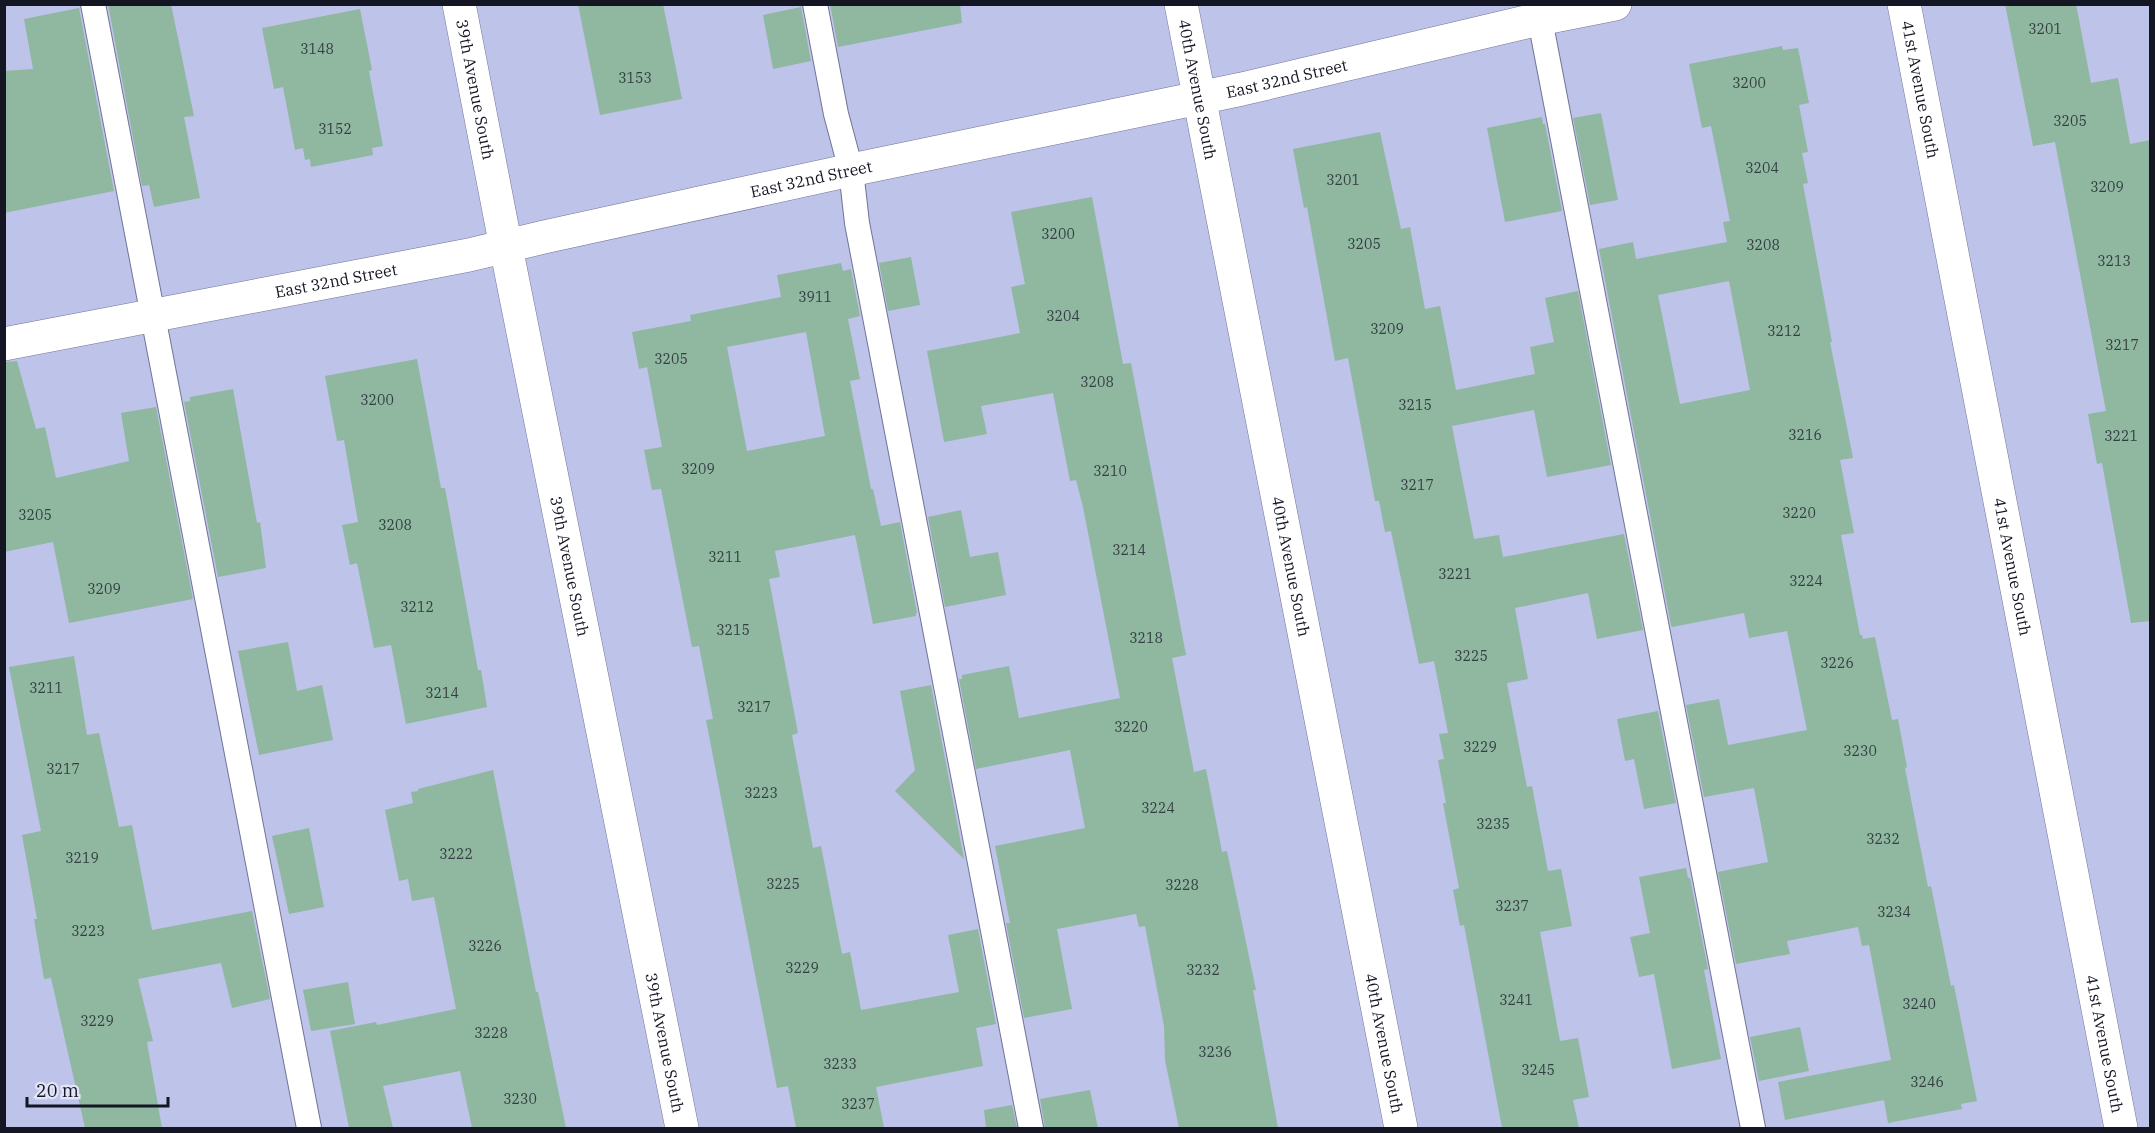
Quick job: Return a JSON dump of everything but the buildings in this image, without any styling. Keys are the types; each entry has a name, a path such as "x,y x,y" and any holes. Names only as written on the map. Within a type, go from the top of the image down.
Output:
{"street":[{"name":"39th Avenue South","path":"459,4 682,1128"},
{"name":"40th Avenue South","path":"1181,4 1401,1128"},
{"name":"East 32nd Street","path":"4,344 506,247 851,170 1199,98 1538,12 1615,4"},
{"name":"41st Avenue South","path":"1904,4 2121,1128"}],"lane":[{"path":"93,4 309,1128"},
{"path":"815,4 836,114 851,170 857,223 1031,1128"},
{"path":"1538,12 1753,1128"}]}
